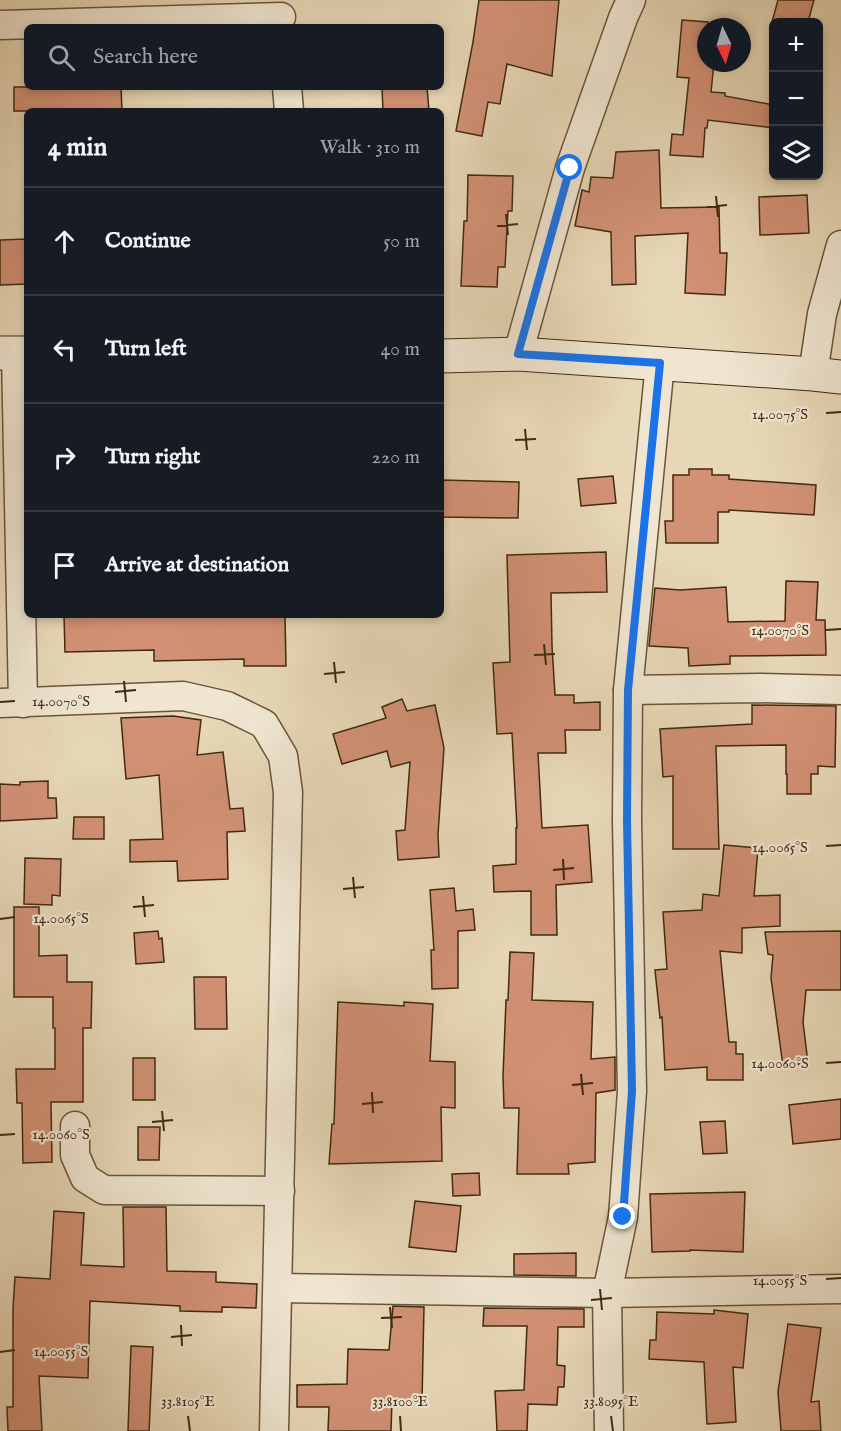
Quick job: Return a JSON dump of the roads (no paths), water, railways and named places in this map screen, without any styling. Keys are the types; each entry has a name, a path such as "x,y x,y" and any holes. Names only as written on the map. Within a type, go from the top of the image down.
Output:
{"street":[{"path":"518,354 570,168 631,0"},
{"path":"28,24 281,15"},
{"path":"0,25 24,24"},
{"path":"287,90 289,108"},
{"path":"444,356 518,354 827,376 822,314 841,245"},
{"path":"14,353 11,703 183,696 227,706 264,724 283,756 288,792 274,1431"},
{"path":"609,1431 607,1293 623,1217 632,1091 627,820 628,690 660,363"},
{"path":"628,690 759,688 841,690"},
{"path":"75,1126 75,1155 85,1178 104,1190 280,1191"},
{"path":"278,1288 607,1293 841,1289"}]}
